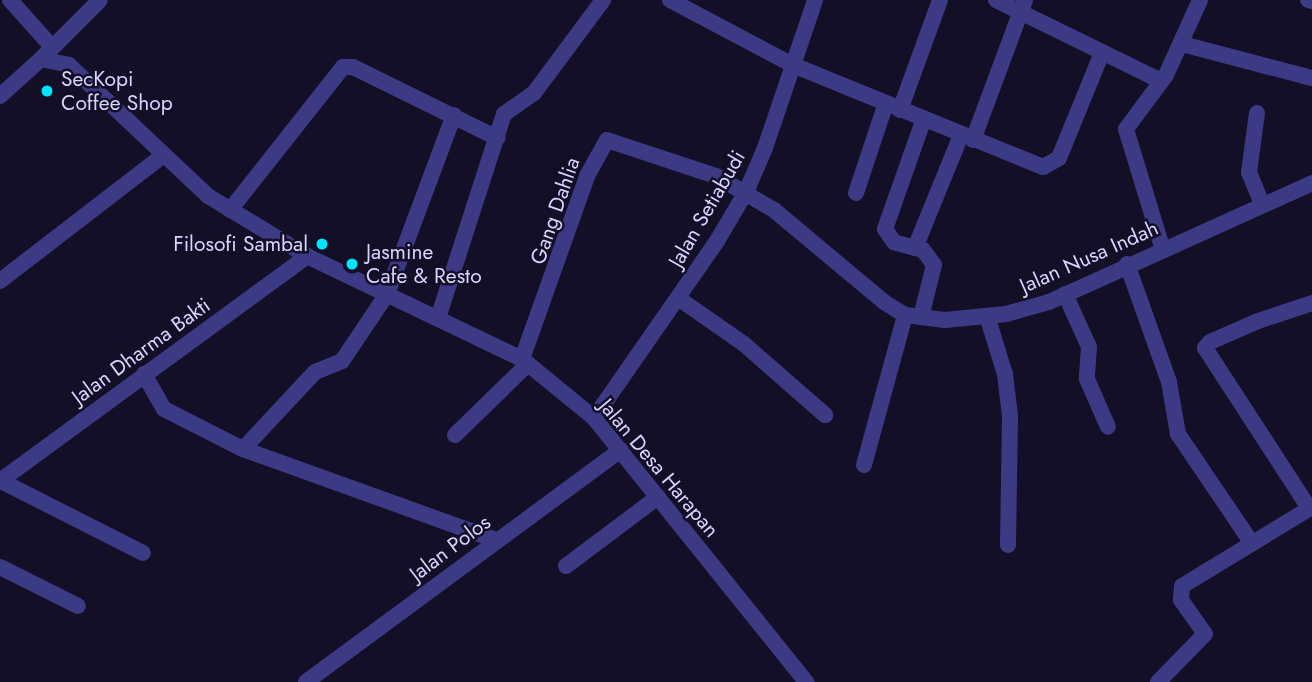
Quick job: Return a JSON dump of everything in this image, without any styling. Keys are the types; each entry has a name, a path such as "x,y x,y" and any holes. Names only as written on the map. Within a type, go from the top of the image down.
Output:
{"street":[{"path":"10,0 46,53"},
{"path":"0,96 100,0"},
{"path":"439,316 507,110 534,93 603,0"},
{"path":"670,0 793,65 923,121 1035,164 1052,165 1101,55"},
{"name":"Jalan Setiabudi","path":"594,418 678,298 746,192 815,0"},
{"path":"856,193 940,0"},
{"path":"996,0 1022,7 1101,55 1161,82"},
{"path":"1162,247 1126,129 1161,82 1182,44 1200,0"},
{"path":"915,248 967,137 1022,7"},
{"path":"1182,44 1312,78"},
{"name":"Jalan Desa Harapan","path":"46,53 79,72 161,157 230,210 307,256 439,316 525,362 594,418 806,682"},
{"path":"230,210 343,67 353,67 497,138"},
{"path":"1257,113 1249,172 1262,204"},
{"path":"243,449 314,372 346,358 387,294 454,115"},
{"path":"864,465 913,316 935,274 929,256 915,248 894,242 885,229 923,121"},
{"name":"Gang Dahlia","path":"525,362 603,142 613,141 695,166 746,192"},
{"path":"0,281 161,157"},
{"name":"Jalan Nusa Indah","path":"913,316 987,316 1065,294 1162,247 1312,183"},
{"path":"746,192 913,316"},
{"name":"Jalan Dharma Bakti","path":"0,481 307,256"},
{"path":"1127,264 1169,383 1178,434 1251,542"},
{"path":"1065,294 1089,347 1087,379 1108,427"},
{"path":"678,298 744,344 825,415"},
{"path":"1158,682 1205,634 1181,600 1180,589 1251,542 1310,508 1206,348 1210,342 1258,321 1312,303"},
{"path":"987,316 1005,374 1009,406 1008,545"},
{"path":"456,435 525,362"},
{"path":"144,374 164,409 243,449 496,540"},
{"name":"Jalan Polos","path":"306,682 621,450"},
{"path":"0,481 144,553"},
{"path":"566,566 658,497"},
{"path":"0,567 78,606"}],"place":[{"name":"SecKopi Coffee Shop","path":"47,91"},
{"name":"Filosofi Sambal","path":"322,244"},
{"name":"Jasmine Cafe & Resto","path":"352,264"}]}
